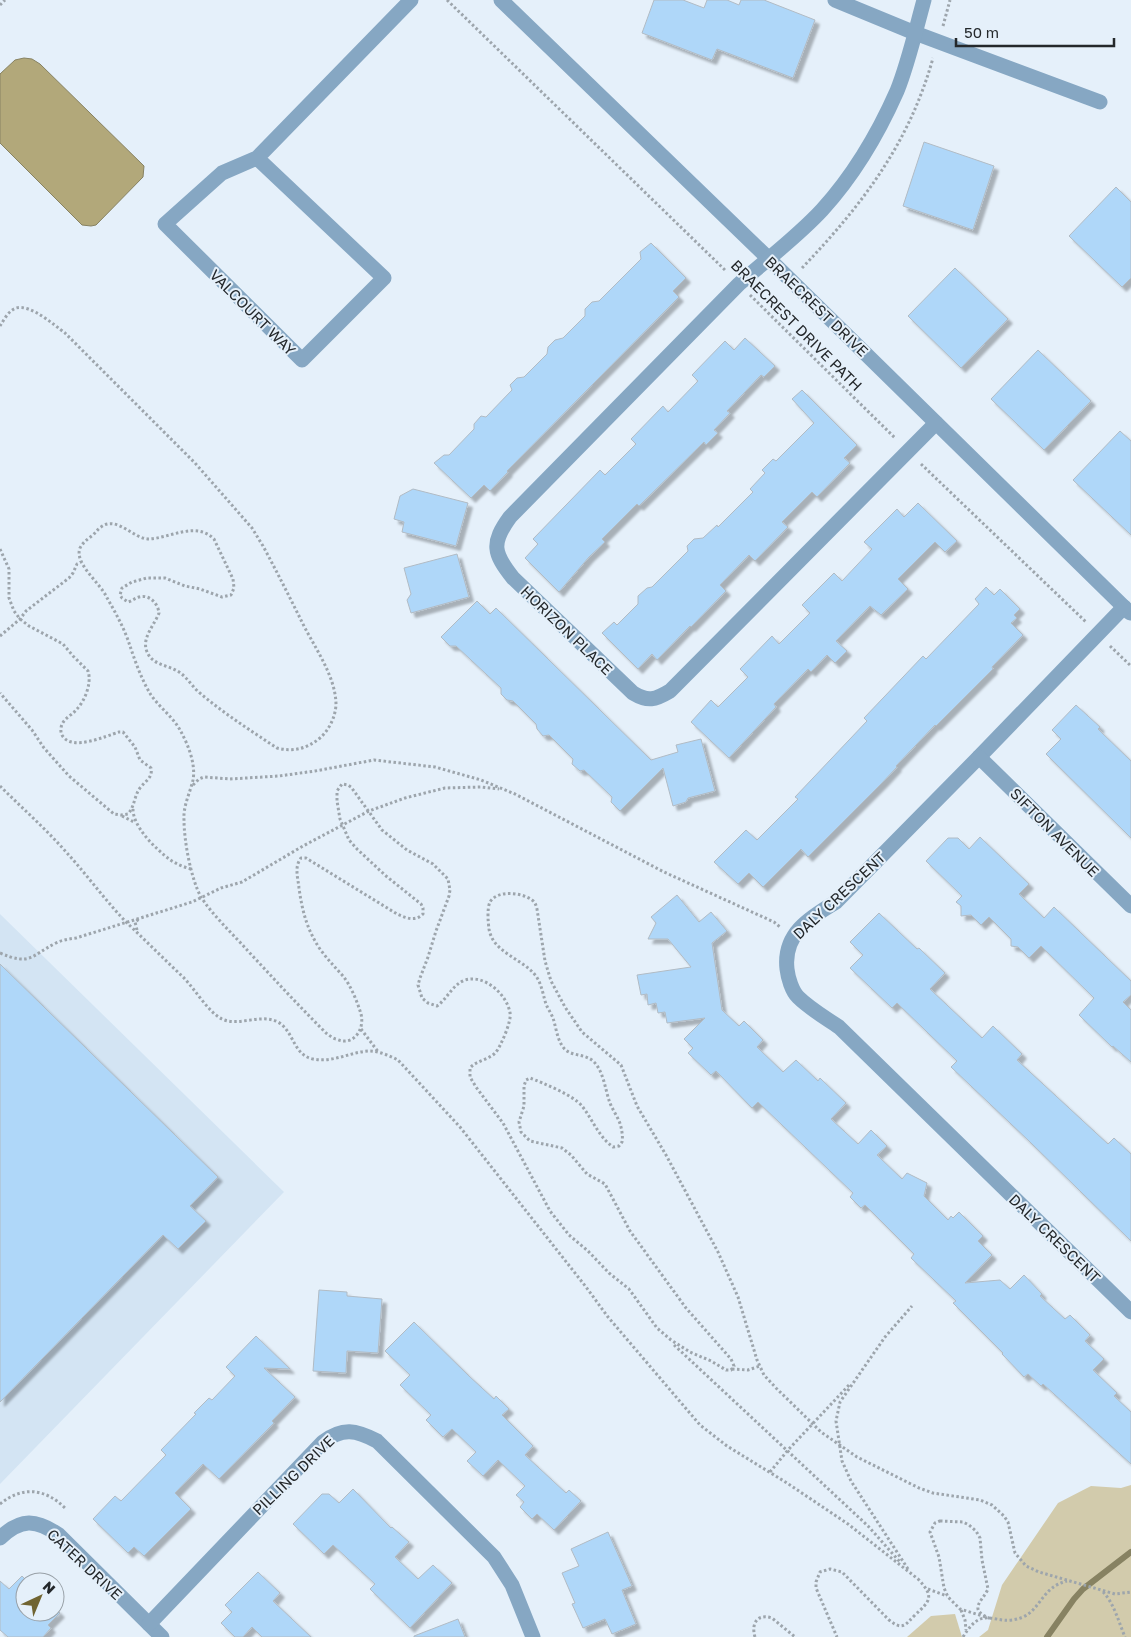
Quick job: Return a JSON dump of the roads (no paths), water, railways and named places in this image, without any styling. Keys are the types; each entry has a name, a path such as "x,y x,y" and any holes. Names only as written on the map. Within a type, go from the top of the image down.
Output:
{"street":[{"name":"VALCOURT WAY","path":"257,158 384,278 302,360 165,224 222,173 257,158 411,0"},
{"name":"BRAECREST DRIVE","path":"502,0 1128,610"},
{"path":"835,0 915,33 1100,102"},
{"name":"HORIZON PLACE","path":"924,0 897,90 873,138 844,184 822,210 792,240 739,284 510,517 500,530 496,540 497,550 502,564 513,578 633,693 642,698 659,698 676,685 936,423"},
{"name":"DALY CRESCENT","path":"1128,610 1098,633 836,902 818,912 801,927 790,940 786,956 788,976 797,996 839,1026 1131,1312"},
{"name":"SIFTON AVENUE","path":"979,757 1131,906"},
{"name":"PILLING DRIVE","path":"148,1624 323,1442 335,1433 350,1431 364,1434 377,1441 494,1557 512,1585 533,1637"},
{"name":"CATER DRIVE","path":"0,1538 23,1522 47,1527 58,1535 162,1637"}],"waterway":[{"path":"1047,1637 1083,1589 1131,1552"}]}
